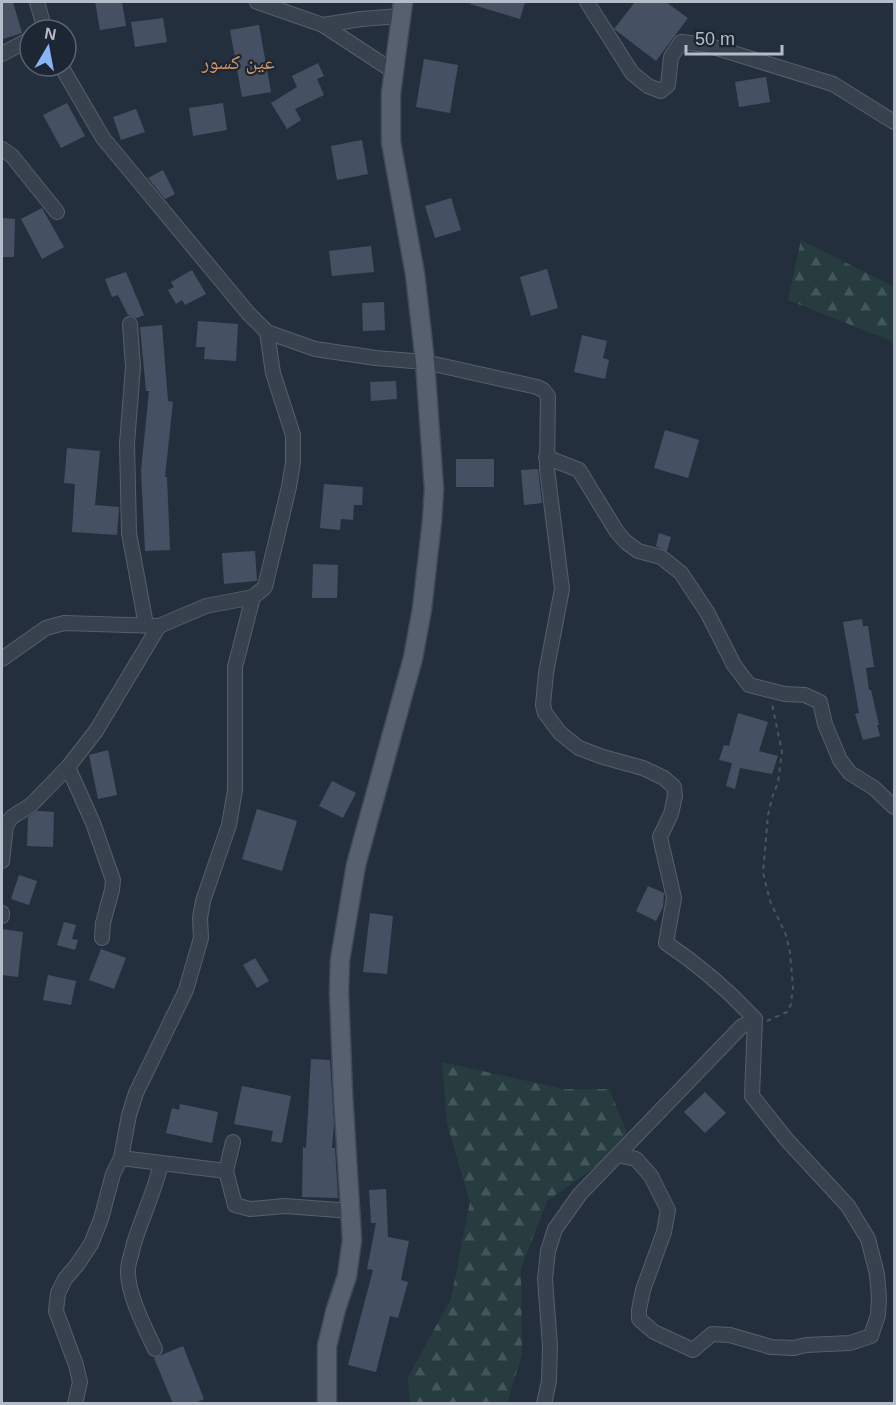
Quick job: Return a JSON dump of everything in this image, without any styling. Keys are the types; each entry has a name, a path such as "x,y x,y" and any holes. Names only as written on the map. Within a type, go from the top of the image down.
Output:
{"main road":[{"path":"327,1404 327,1346 347,1276 352,1240 343,1094 340,960 356,865 413,658 422,609 434,489 425,363 415,274 391,142 391,93 402,9"}],"street":[{"path":"37,2 42,18"},
{"path":"257,2 323,25 393,71"},
{"path":"587,2 632,73 648,86 661,91 668,85 671,57 681,42 707,45 833,84 894,122"},
{"path":"323,25 402,9"},
{"path":"2,54 18,45"},
{"path":"68,78 103,138 248,314 267,332 315,349 425,363 526,385 543,390 548,396 546,457 562,589 546,673 543,705 545,713 560,733 579,748 643,768 672,783 676,790 671,814 660,837 674,898 666,943 717,981 755,1019 753,1096 787,1140 848,1206 868,1239 877,1274 879,1298 878,1315 871,1336 850,1342 806,1344 794,1348 771,1347 730,1335 712,1334 693,1350 654,1332 639,1319 639,1310 664,1232 668,1210 651,1176 636,1159 618,1155"},
{"path":"2,148 12,156 57,212"},
{"path":"2,861 6,825 12,817 31,805 68,767 96,731 152,625 129,533 127,443 133,367 130,324"},
{"path":"2,659 46,628 64,623 152,625 206,606 253,597 265,587 293,462 293,435 273,373 267,332"},
{"path":"546,457 579,470 617,532 626,542 638,551 661,557 681,573 707,612 749,685 804,695 820,702 825,724 840,760 850,773 874,788 894,807"},
{"path":"75,1404 80,1382 56,1311 58,1293 65,1279 91,1244 101,1220 113,1174 121,1158 129,1115 136,1093 186,990 201,938 200,918 203,902 229,825 235,790 235,667 253,597"},
{"path":"68,767 93,823 113,880 103,923 102,938"},
{"path":"544,1404 549,1381 550,1346 545,1279 548,1251 555,1228 580,1194 741,1027 755,1019"},
{"path":"233,1142 226,1172 235,1205 250,1209 285,1206 351,1211"},
{"path":"121,1158 226,1172"},
{"path":"156,1349 134,1296 128,1269 136,1238 158,1180 161,1162"}],"path":[{"path":"755,1019 770,1021 787,1012 791,1004 793,987 786,936 770,901 763,873 768,815 778,782 782,752 772,703 762,689"}],"green space":[{"path":"801,240 894,287 894,342 788,300"},
{"path":"442,1062 563,1089 609,1089 631,1142 547,1201 521,1268 522,1355 507,1403 410,1403 408,1377 451,1299 470,1202 447,1124"}],"building":[{"path":"2,2 13,2 18,19 18,34 3,39"},
{"path":"95,2 122,2 126,26 100,30"},
{"path":"471,2 525,2 520,19 470,4"},
{"path":"635,2 666,2 688,18 656,61 614,29"},
{"path":"163,18 167,42 135,47 131,22"},
{"path":"259,25 271,92 242,97 230,30"},
{"path":"424,59 458,65 450,113 416,107"},
{"path":"318,63 324,76 317,79 324,95 295,109 301,120 287,129 271,103 297,87 292,76"},
{"path":"766,77 770,102 739,107 735,82"},
{"path":"67,103 85,136 61,148 43,115"},
{"path":"223,103 227,130 193,136 189,108"},
{"path":"136,109 145,132 121,140 113,117"},
{"path":"362,140 368,174 337,180 331,146"},
{"path":"163,170 175,194 165,199 148,178"},
{"path":"451,198 461,230 435,238 425,206"},
{"path":"42,208 64,247 42,259 21,219"},
{"path":"2,218 15,219 14,257 2,257"},
{"path":"371,246 374,272 332,276 329,251"},
{"path":"547,269 558,308 531,316 520,277"},
{"path":"192,270 206,294 185,305 182,300 176,304 168,290 174,287 171,282"},
{"path":"126,272 144,315 137,318 128,315 118,295 112,297 105,279"},
{"path":"384,302 385,330 363,331 362,303"},
{"path":"198,321 238,324 236,361 204,359 205,347 196,347"},
{"path":"162,325 168,401 173,402 165,477 167,477 170,550 145,551 141,470 149,391 146,391 140,327"},
{"path":"582,335 607,341 603,358 609,360 605,379 574,372"},
{"path":"396,381 397,399 371,401 370,382"},
{"path":"665,430 699,440 688,478 654,468"},
{"path":"67,448 100,451 95,505 119,507 117,535 72,532 75,484 64,483"},
{"path":"456,459 494,459 494,487 456,487"},
{"path":"538,469 542,503 524,505 521,470"},
{"path":"324,484 363,487 362,505 354,505 353,520 341,519 340,530 320,528"},
{"path":"659,533 671,537 667,551 656,546"},
{"path":"255,551 257,581 224,584 222,553"},
{"path":"313,564 338,565 337,598 312,598"},
{"path":"862,619 863,626 868,626 874,667 866,668 880,736 863,740 855,714 859,713 843,622"},
{"path":"738,713 768,722 759,751 778,756 772,774 740,768 735,789 726,786 732,763 719,760 724,745 729,746"},
{"path":"108,750 117,795 98,799 89,755"},
{"path":"332,781 356,793 343,818 319,806"},
{"path":"257,809 297,821 282,871 242,859"},
{"path":"37,811 54,812 53,847 27,846 28,817"},
{"path":"19,875 37,881 29,905 11,899"},
{"path":"648,886 664,893 663,907 656,921 636,911"},
{"path":"370,913 393,916 387,974 363,972"},
{"path":"64,922 76,925 72,939 78,940 75,950 57,945"},
{"path":"2,929 23,932 18,977 2,975"},
{"path":"101,949 126,958 114,989 89,980"},
{"path":"255,958 269,981 257,988 243,965"},
{"path":"48,975 76,981 71,1005 43,1000"},
{"path":"311,1059 330,1060 334,1125 332,1148 335,1148 338,1198 302,1197 303,1147 306,1148"},
{"path":"242,1086 291,1096 282,1143 271,1141 273,1131 234,1124"},
{"path":"705,1092 726,1113 705,1133 684,1112"},
{"path":"180,1104 218,1112 212,1143 166,1133 172,1108 179,1110"},
{"path":"386,1189 388,1237 409,1241 401,1280 408,1282 398,1318 390,1316 376,1372 348,1365 373,1270 367,1269 376,1223 371,1223 369,1190"},
{"path":"183,1346 204,1399 193,1404 173,1404 154,1358"}],"district":[{"name":"عين كسور","path":"238,62"}]}
